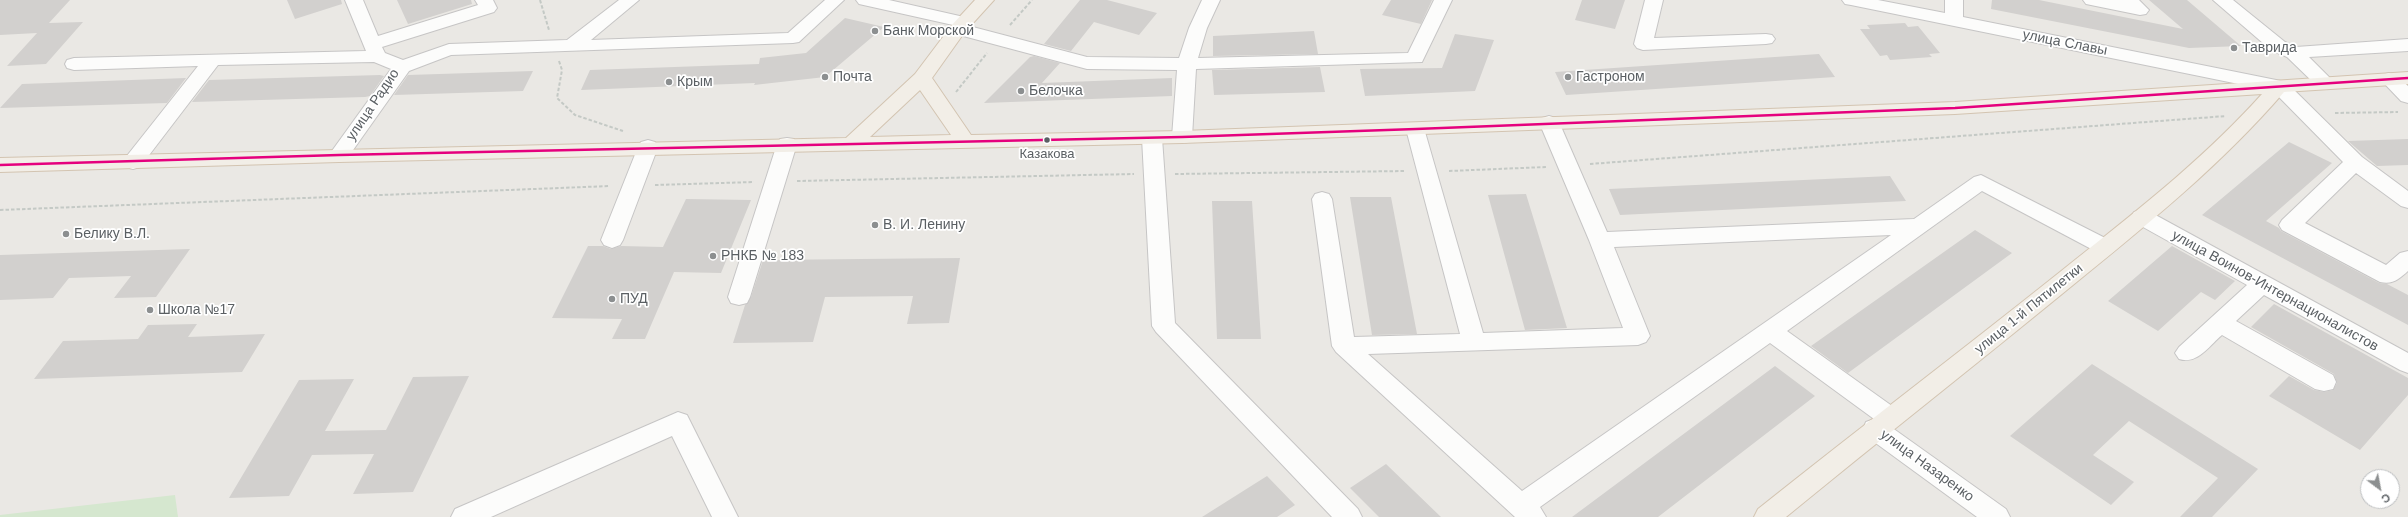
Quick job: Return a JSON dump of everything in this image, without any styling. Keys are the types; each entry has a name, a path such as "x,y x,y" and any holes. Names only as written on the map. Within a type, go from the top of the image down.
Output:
{"main road":[{"path":"852,143 922,78 961,26 985,0"},
{"path":"922,78 964,140"},
{"path":"0,165 133,162 339,154 964,140 1152,138 1416,129 1549,122 1955,108 2324,82 2408,78"},
{"name":"улица 1-й Пятилетки","path":"1767,517 1883,423 1990,342 2142,217 2256,114 2279,86"}],"street":[{"path":"354,0 375,50"},
{"path":"74,64 213,60 375,50 488,8 484,0"},
{"path":"563,46 630,0"},
{"path":"402,67 449,50 793,38 835,0"},
{"path":"865,0 1087,63 1187,64 1415,58 1444,0"},
{"path":"1182,137 1187,64 1198,28 1211,0"},
{"path":"1654,0 1643,44 1766,39"},
{"name":"улица Славы","path":"1850,0 2279,86"},
{"path":"1954,0 1954,21"},
{"path":"2092,0 2140,10 2130,0"},
{"path":"2222,0 2278,46 2294,53 2324,82"},
{"path":"2294,53 2408,45"},
{"name":"улица Радио","path":"339,154 402,67 375,50"},
{"path":"133,162 213,60"},
{"path":"2389,80 2404,105"},
{"path":"2279,86 2355,162 2408,201"},
{"path":"1344,346 1638,336 1600,240 1549,122"},
{"path":"1416,129 1429,171 1474,342"},
{"path":"1152,138 1164,326 1349,517"},
{"path":"739,296 777,181 787,144"},
{"path":"612,240 648,147"},
{"path":"2355,162 2290,225 2388,276 2408,259"},
{"path":"1322,199 1344,346 1527,512 1770,331 1981,182 2105,247"},
{"name":"улица Воинов-Интернационалистов","path":"2142,217 2408,364"},
{"path":"1600,240 1918,226"},
{"path":"2187,353 2262,284"},
{"path":"2220,323 2324,382"},
{"name":"улица Назаренко","path":"1770,331 1997,517"},
{"path":"464,517 678,422 726,517"}],"path":[{"path":"540,0 563,46 562,70 557,98 575,115 627,132"},
{"path":"2307,114 2404,105"},
{"path":"0,210 777,181 1154,174 1429,171 1569,166 2150,120 2256,114"}],"green space":[{"path":"175,495 178,517 0,517 0,515"}],"building":[{"path":"0,0 70,0 49,23 83,22 46,64 7,66 37,33 0,35"},
{"path":"287,0 341,0 342,4 295,19"},
{"path":"397,0 471,0 472,4 408,24"},
{"path":"1080,0 1107,0 1157,13 1139,35 1094,22 1071,51 1044,44"},
{"path":"1391,0 1432,0 1421,24 1382,15"},
{"path":"1582,0 1625,0 1615,29 1575,20"},
{"path":"1992,0 2039,0 2183,29 2149,0 2187,0 2241,46 2189,48 1991,9"},
{"path":"845,18 884,27 825,77 754,85 755,83 581,90 590,70 759,64 760,58 806,53"},
{"path":"1905,23 1908,27 1918,26 1940,53 1929,54 1932,57 1890,60 1887,55 1880,56 1860,29 1870,29 1867,25"},
{"path":"1314,31 1318,54 1213,56 1213,36"},
{"path":"1455,34 1494,40 1475,91 1365,96 1360,69 1442,68"},
{"path":"1819,54 1835,77 1566,95 1555,72"},
{"path":"1034,56 1060,63 1042,83 1172,78 1172,96 984,103 1030,57"},
{"path":"1320,67 1325,92 1214,95 1212,70"},
{"path":"533,71 523,91 394,95 408,75"},
{"path":"384,76 370,96 365,97 192,102 209,80"},
{"path":"186,78 167,103 0,108 22,84"},
{"path":"2408,139 2408,165 2377,166 2348,141"},
{"path":"2289,142 2332,163 2266,221 2279,228 2281,231 2379,283 2387,284 2408,295 2408,325 2202,215"},
{"path":"1890,176 1906,201 1620,215 1609,189"},
{"path":"1526,194 1567,328 1525,330 1488,195"},
{"path":"1350,197 1391,197 1417,334 1372,335"},
{"path":"686,199 751,200 721,273 674,272 645,339 612,339 622,319 552,318 588,246 603,246 611,249 621,246 663,247"},
{"path":"1212,201 1252,201 1261,339 1217,339"},
{"path":"1975,230 2012,253 1848,373 1811,346"},
{"path":"2172,246 2235,281 2215,300 2201,292 2158,331 2108,301"},
{"path":"190,249 156,297 114,298 131,276 69,278 53,298 0,300 0,255"},
{"path":"960,258 949,323 907,324 913,296 825,297 813,342 733,343 745,305 751,297 763,260"},
{"path":"2274,304 2408,378 2408,395 2360,450 2269,396 2289,376 2314,390 2324,392 2333,390 2337,383 2334,374 2251,327"},
{"path":"197,324 188,337 265,334 242,372 34,379 63,341 138,339 148,325"},
{"path":"2092,364 2258,469 2212,517 2180,517 2218,478 2129,421 2093,455 2134,482 2111,505 2010,436"},
{"path":"1775,366 1815,396 1658,517 1572,517"},
{"path":"469,376 413,492 353,494 374,454 312,455 289,496 229,498 299,380 354,379 325,431 386,430 413,377"},
{"path":"1386,464 1441,517 1379,517 1350,488"},
{"path":"1267,476 1295,505 1277,517 1202,517"}],"transit line":[{"path":"0,165 339,155 1182,137 1416,129 1955,108 2408,78"}],"place":[{"name":"Банк Морской","path":"875,31"},
{"name":"Таврида","path":"2234,48"},
{"name":"Почта","path":"825,77"},
{"name":"Гастроном","path":"1568,77"},
{"name":"Крым","path":"669,82"},
{"name":"Белочка","path":"1021,91"},
{"name":"Казакова","path":"1047,140"},
{"name":"В. И. Ленину","path":"875,225"},
{"name":"Белику В.Л.","path":"66,234"},
{"name":"РНКБ № 183","path":"713,256"},
{"name":"ПУД","path":"612,299"},
{"name":"Школа №17","path":"150,310"}]}
